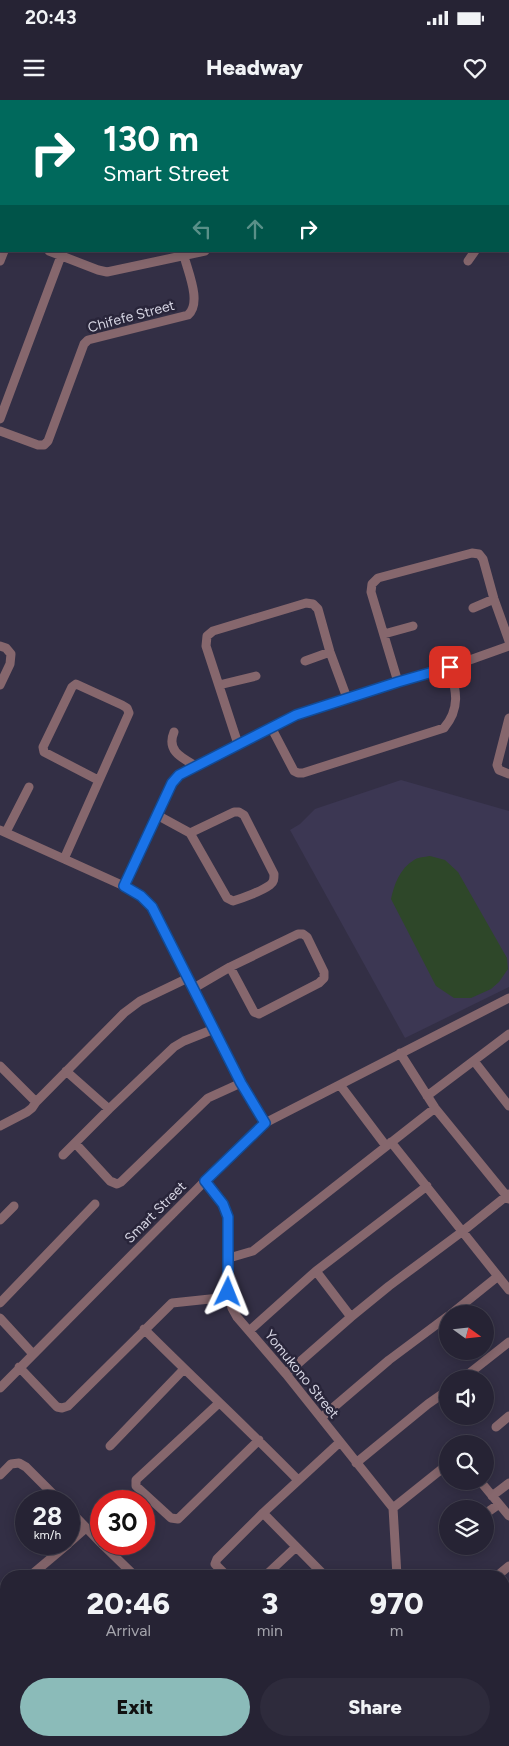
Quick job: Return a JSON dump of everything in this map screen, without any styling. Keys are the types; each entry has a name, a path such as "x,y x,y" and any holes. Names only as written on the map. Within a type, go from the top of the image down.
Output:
{"street":[{"path":"51,252 107,272 201,252"},
{"path":"468,261 474,252"},
{"path":"0,419 61,256"},
{"name":"Chifefe Street","path":"0,431 38,445 44,445 48,441 84,344 88,340 188,315 192,312 195,299 184,256"},
{"path":"398,682 371,592 372,584 378,578 472,553 479,554 483,559 494,599 509,641"},
{"path":"473,608 494,599"},
{"path":"238,744 206,646 208,636 213,631 306,603 312,604 318,609 346,698"},
{"path":"384,634 413,626"},
{"path":"0,646 6,648 11,654 10,664 0,685"},
{"path":"124,886 172,783 179,775 296,715 450,667 509,646"},
{"path":"305,661 330,652"},
{"path":"272,727 294,770 298,773 444,728 449,723 457,701 457,693 450,667"},
{"path":"219,685 256,676"},
{"path":"64,859 129,712 122,705 76,684 72,687 43,747 44,752 98,780"},
{"path":"509,718 497,765 499,770 509,774"},
{"path":"174,732 170,740 173,749 181,758 196,766"},
{"path":"29,787 3,831 124,886 141,896 152,907 241,1083 265,1123"},
{"path":"157,815 190,833 227,898 233,901 239,899 270,885 274,880 274,874 244,815 239,812 234,812 190,833"},
{"path":"194,988 230,967 298,934 303,934 307,937 324,972 324,978 319,983 259,1014 254,1012 230,967"},
{"path":"0,1126 27,1112 109,1027 132,1007 140,1001 188,978"},
{"name":"Smart Street","path":"0,1388 265,1123 509,998"},
{"path":"63,1155 174,1047 214,1029"},
{"path":"427,1096 509,1034"},
{"path":"286,1374 389,1286 508,1196 435,1108 400,1053"},
{"path":"474,1061 509,1106"},
{"path":"0,1066 36,1102"},
{"path":"66,1071 109,1109"},
{"path":"75,1143 110,1181 117,1184 208,1098 241,1083"},
{"path":"340,1085 388,1144 427,1186 509,1290"},
{"path":"229,1258 253,1251 435,1108"},
{"name":"Yomukono Street","path":"205,1181 227,1212 229,1297 232,1308 356,1464 394,1508"},
{"path":"249,1331 316,1271 427,1186"},
{"path":"0,1303 95,1204"},
{"path":"0,1220 14,1206"},
{"path":"316,1271 351,1317"},
{"path":"462,1305 497,1277"},
{"path":"20,1367 58,1407 68,1406 172,1303 229,1297"},
{"path":"0,1318 33,1354"},
{"path":"321,1418 388,1360 439,1323"},
{"path":"144,1329 298,1480"},
{"path":"473,1370 509,1342"},
{"path":"110,1446 184,1370"},
{"path":"356,1464 439,1396"},
{"path":"219,1402 136,1480 136,1486 171,1518 178,1519 259,1440"},
{"path":"496,1427 509,1416"},
{"path":"221,1570 215,1564 217,1559 263,1513 340,1442"},
{"path":"0,1474 11,1464 19,1463 26,1467 49,1490"},
{"path":"397,1570 394,1508 439,1471"},
{"path":"492,1496 509,1483"},
{"path":"487,1490 509,1516"},
{"path":"494,1508 500,1504"},
{"path":"263,1513 319,1570"},
{"path":"80,1522 90,1532"},
{"path":"80,1533 86,1528"},
{"path":"271,1570 296,1547"},
{"path":"37,1570 54,1555"},
{"path":"114,1555 129,1570"}],"shaded area":[{"path":"401,780 509,811 509,987 405,1038 290,830 300,824 315,809"}],"green space":[{"path":"430,856 445,860 458,872 507,958 508,969 499,982 491,989 471,998 454,998 436,986 391,899 401,872 409,863 416,859"}],"route":[{"path":"228,1292 227,1212 205,1181 265,1123 241,1083 152,907 141,896 124,886 172,783 179,775 296,715 450,667"}]}
